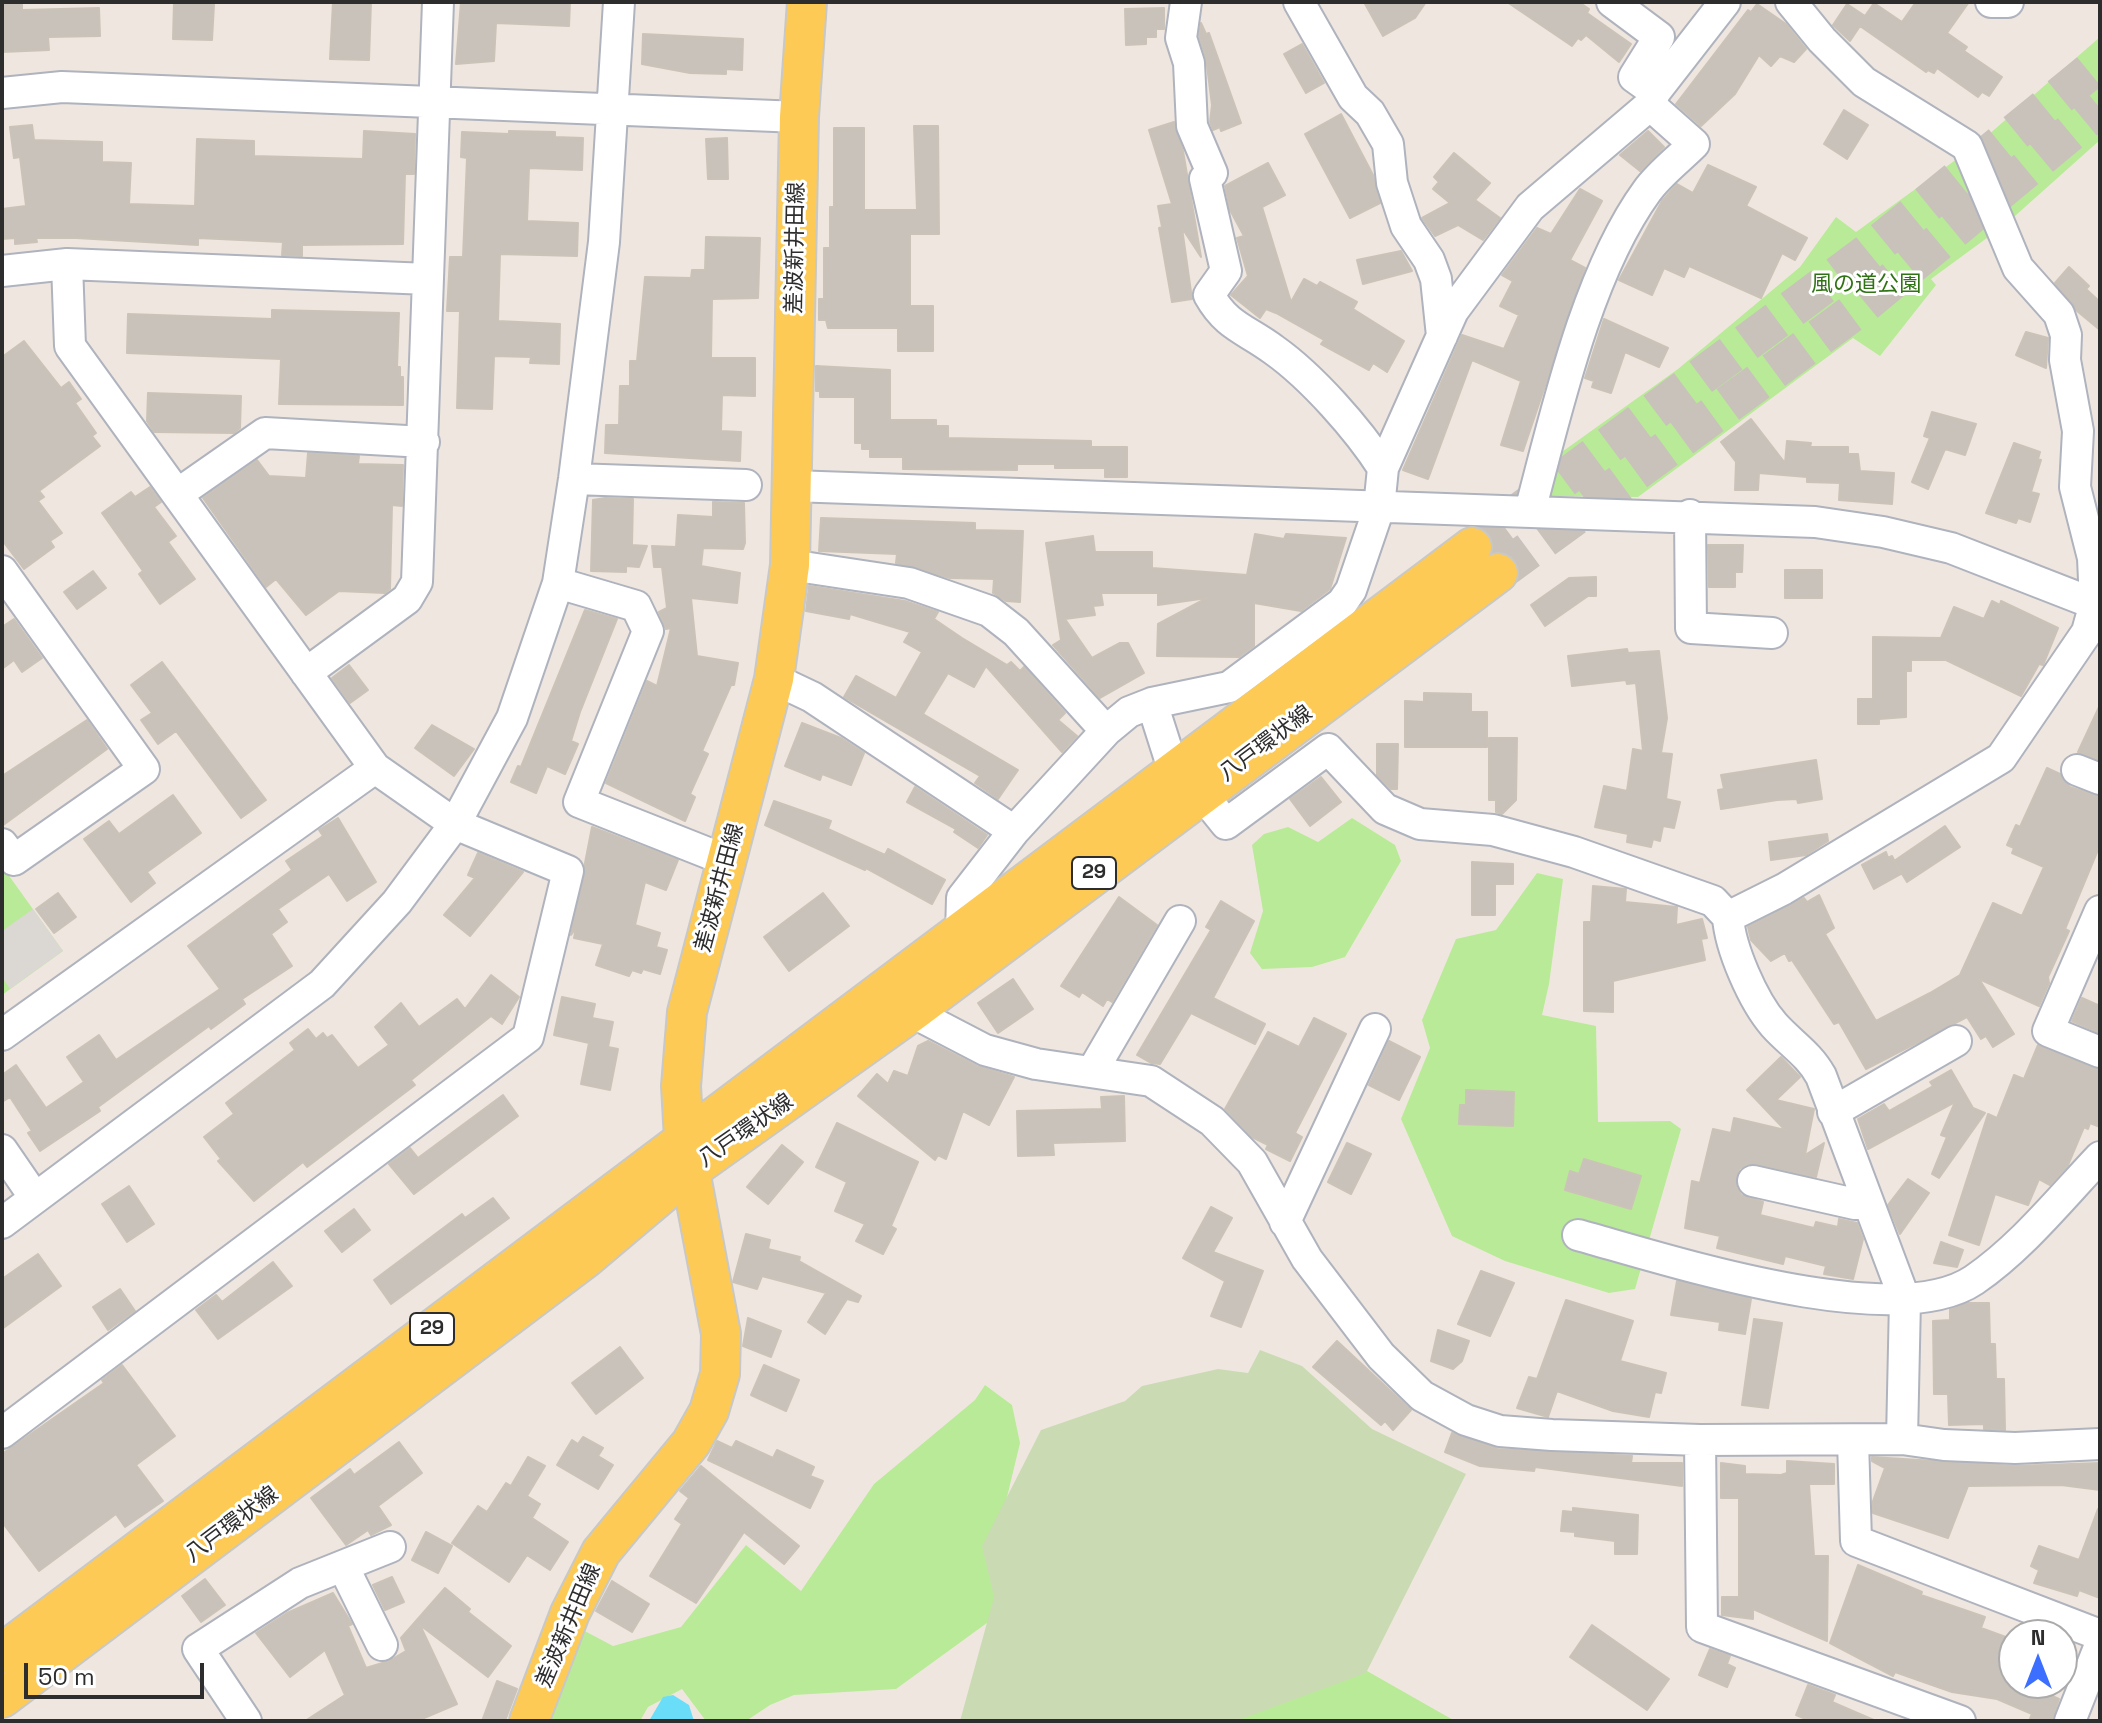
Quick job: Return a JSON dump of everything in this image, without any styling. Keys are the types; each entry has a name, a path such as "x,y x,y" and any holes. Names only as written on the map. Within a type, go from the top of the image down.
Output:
{"main road":[{"name":"差波新井田線","path":"529,1721 570,1613 601,1552 691,1443 709,1411 720,1374 721,1334 687,1155 681,1086 687,1012 774,679 790,565 799,117 807,2"},
{"name":"八戸環状線","path":"2,1698 574,1268 687,1155 862,1004 961,933 1187,782 1485,560"},
{"name":"八戸環状線","path":"2,1653 687,1155 912,1012 1187,782"}],"street":[{"path":"306,673 407,599 417,582 438,2"},
{"path":"2,1223 322,984 397,902 455,824 512,718 558,583 574,479 604,242 619,2"},
{"path":"1186,2 1181,38 1189,63 1192,126 1212,173 1205,179 1226,271 1209,295 1220,316 1276,351 1350,424 1383,468"},
{"path":"1299,2 1353,97 1370,113 1388,144 1392,183 1406,226 1429,260 1436,279 1442,336"},
{"path":"1530,511 1579,336 1621,233 1648,189 1694,144 1634,77 1659,37 1612,2"},
{"path":"961,933 962,898 1014,831 1106,731 1129,712 1152,703 1229,687 1342,603 1351,590 1379,508 1383,468 1453,311 1530,207 1653,99 1725,2"},
{"path":"1728,917 1784,889 2001,758 2087,632 2097,604 2093,558 2075,487 2078,431 2065,360 2066,335 2059,314 2018,268 1967,146 1903,103 1864,82 1822,40 1791,2"},
{"path":"1991,2 2008,2"},
{"path":"2,93 62,87 799,117"},
{"path":"2,271 67,264 428,279"},
{"path":"2,1433 528,1037 568,871 455,824 375,768 70,346 67,264"},
{"path":"179,493 265,433 424,442"},
{"path":"574,479 746,485"},
{"path":"792,486 1379,508 1690,515 1815,522 1883,532 1951,548 2097,604"},
{"path":"1690,515 1691,628 1772,633"},
{"path":"790,565 909,583 989,611 1016,632 1106,731"},
{"path":"2,571 144,769 14,860 2,844"},
{"path":"558,583 636,606 648,631 579,802 728,861"},
{"path":"774,679 812,697 1014,831"},
{"path":"1152,703 1187,782 1226,824 1328,749 1385,809 1420,824 1493,830 1574,852 1713,901 1728,917 1729,938 1773,1024 1812,1060 1905,1300 1902,1439"},
{"path":"2,1035 375,768"},
{"path":"2100,911 2048,1031 2100,1052"},
{"path":"1093,1070 1180,921"},
{"path":"912,1012 985,1050 1036,1064 1093,1070 1151,1081 1212,1121 1252,1162 1307,1259 1381,1356 1422,1396 1466,1420 1500,1431 1700,1440 1902,1439 1944,1445 2015,1448 2100,1444"},
{"path":"1285,1222 1375,1029"},
{"path":"1833,1112 1956,1041"},
{"path":"2,1150 35,1198"},
{"path":"1578,1235 1834,1298 1905,1300 1943,1295 1973,1280 2021,1240 2100,1157"},
{"path":"1753,1181 1855,1204 1866,1203"},
{"path":"1700,1440 1702,1627 1960,1721"},
{"path":"1853,1440 1856,1541 2100,1635"},
{"path":"246,1721 198,1649 300,1583 390,1547"},
{"path":"343,1566 382,1645"},
{"path":"2070,1721 2100,1645"}],"green space":[{"name":"風の道公園","path":"2100,37 2100,140 2006,224 1931,279 1936,285 1880,356 1853,338 1638,497 1549,496 1552,459 1678,369 1800,267 1836,217 1856,232 1979,143"},
{"path":"1352,818 1395,845 1401,861 1345,957 1312,967 1262,969 1250,953 1263,911 1252,845 1264,834 1288,827 1318,842"},
{"path":"2,866 63,951 2,995"},
{"path":"1537,873 1563,879 1542,1015 1596,1026 1598,1122 1670,1121 1681,1129 1635,1289 1609,1293 1505,1261 1452,1236 1401,1119 1430,1048 1422,1020 1456,939 1496,930"},
{"path":"1260,1350 1302,1366 1372,1429 1466,1474 1366,1673 1236,1721 960,1721 994,1597 982,1546 1041,1430 1125,1401 1142,1386 1218,1369 1248,1373"},
{"path":"985,1385 1012,1405 1020,1443 995,1547 1020,1599 896,1689 794,1695 770,1705 746,1721 706,1721 682,1689 648,1707 640,1721 546,1721 579,1628 613,1646 681,1627 746,1545 801,1591 874,1484 975,1400"},
{"path":"1360,1667 1455,1721 1215,1721"}],"shaded area":[{"path":"33,909 63,951 10,989 2,977 2,931"}],"water":[{"path":"673,1695 689,1705 694,1721 649,1721 663,1697"}],"building":[{"path":"2,2 22,2 22,10 99,8 100,36 48,37 49,50 2,52"},
{"path":"174,2 214,4 212,40 173,39"},
{"path":"333,2 371,2 369,60 330,59"},
{"path":"461,2 570,2 569,26 496,23 494,61 456,64"},
{"path":"1364,2 1426,2 1415,18 1383,36"},
{"path":"1507,2 1579,2 1589,9 1587,13 1631,44 1619,62 1586,35 1581,40 1578,38 1572,46"},
{"path":"1916,2 1969,2 1947,33 1967,47 1964,51 2002,77 1989,96 1982,92 1978,97 1937,68 1934,73 1926,72 1860,26 1850,41 1833,25 1847,4 1865,16 1874,3 1902,22"},
{"path":"1757,4 1786,24 1806,49 1794,62 1780,56 1771,66 1759,55 1735,94 1701,126 1676,104 1748,10 1751,12"},
{"path":"1164,8 1164,29 1156,29 1156,37 1146,37 1146,44 1126,45 1125,9"},
{"path":"1201,23 1206,34 1209,33 1241,123 1221,131 1220,127 1213,130 1210,122 1212,105 1206,58 1199,36"},
{"path":"643,34 743,39 742,70 726,69 726,74 690,73 642,64"},
{"path":"1302,44 1324,83 1306,93 1284,54"},
{"path":"1844,110 1868,125 1847,159 1824,144"},
{"path":"1341,114 1373,175 1380,203 1350,218 1305,134"},
{"path":"1174,122 1183,151 1201,257 1182,228 1192,299 1172,302 1158,206 1172,204 1149,130"},
{"path":"32,125 34,140 102,142 102,162 131,163 129,204 195,206 197,139 254,141 254,156 363,159 364,131 415,134 414,174 405,174 403,244 302,245 302,256 282,255 283,242 198,238 198,245 76,238 36,238 37,242 15,244 15,238 2,239 2,209 26,206 20,157 14,158 10,127"},
{"path":"914,126 938,126 939,234 910,234 910,306 933,306 933,351 898,351 898,328 828,328 826,320 819,320 819,299 824,299 824,248 830,248 830,207 834,207 834,128 864,128 864,210 917,210"},
{"path":"509,131 555,132 555,137 583,138 582,170 529,168 527,221 578,223 577,256 500,254 498,321 560,324 559,364 530,363 531,357 494,356 492,409 457,408 460,311 447,311 450,257 463,257 467,158 461,157 462,132 509,134"},
{"path":"1648,131 1664,147 1640,171 1620,155"},
{"path":"727,138 728,179 708,179 706,139"},
{"path":"1454,153 1490,183 1475,200 1500,218 1483,240 1458,225 1435,236 1422,218 1450,203 1433,189 1439,182 1434,177"},
{"path":"1268,163 1285,195 1262,207 1291,302 1304,279 1317,286 1320,282 1357,302 1353,309 1404,341 1387,372 1373,363 1369,370 1321,344 1324,340 1276,313 1266,309 1260,318 1231,295 1248,276 1237,238 1244,236 1230,210 1225,186"},
{"path":"1708,165 1756,187 1746,206 1807,238 1795,260 1782,253 1761,298 1689,266 1684,277 1664,268 1652,295 1619,280 1662,201 1677,184 1693,193"},
{"path":"1580,189 1602,201 1570,260 1585,268 1523,451 1501,445 1521,381 1472,360 1428,479 1403,470 1462,335 1504,349 1519,315 1500,306 1513,281 1502,275 1537,228 1551,234"},
{"path":"706,237 760,238 758,298 712,299 711,358 755,358 755,396 722,395 721,431 741,432 740,461 605,453 606,425 619,425 620,386 630,386 630,361 637,361 645,277 691,278 692,270 705,270"},
{"path":"1401,251 1412,271 1363,284 1357,260"},
{"path":"2069,267 2100,302 2100,330 2077,311 2055,283"},
{"path":"272,310 399,313 397,367 400,367 400,377 403,377 403,405 279,404 281,359 127,353 128,314 272,319"},
{"path":"1604,319 1668,348 1659,367 1625,352 1611,393 1592,387 1594,381 1585,378"},
{"path":"2026,332 2048,338 2046,368 2016,355"},
{"path":"24,341 61,388 69,382 81,399 75,403 96,433 92,436 100,446 39,491 44,497 38,501 62,533 50,541 54,547 24,569 2,540 2,357"},
{"path":"816,366 890,370 890,420 936,420 936,426 948,426 948,438 1091,441 1091,447 1127,447 1127,477 1105,477 1105,468 1055,468 1055,464 1017,464 1017,470 903,469 903,457 870,457 870,449 862,449 862,443 855,443 855,397 820,397 820,391 816,391"},
{"path":"148,393 241,396 240,428 234,433 154,432 147,421"},
{"path":"1932,412 1976,424 1965,455 1945,449 1928,489 1912,482 1930,438 1924,436"},
{"path":"1751,419 1785,463 1787,441 1811,443 1810,447 1848,447 1848,454 1858,454 1860,471 1894,473 1892,504 1839,500 1840,483 1807,482 1807,477 1759,473 1758,490 1735,490 1736,462 1721,442"},
{"path":"2014,443 2040,452 2038,459 2041,460 2031,492 2039,494 2030,522 2018,518 2016,523 1986,513"},
{"path":"308,453 359,456 358,464 403,465 402,506 392,505 390,589 385,593 339,591 306,615 276,579 266,587 203,498 257,460 269,476 306,478"},
{"path":"150,487 161,502 154,507 176,536 168,542 195,579 160,604 139,574 143,571 102,513 131,492 135,497"},
{"path":"633,499 632,545 647,546 639,567 626,566 626,572 591,571 593,500"},
{"path":"713,502 744,503 745,543 743,549 703,548 701,566 740,573 737,603 691,598 697,656 738,663 734,685 731,685 702,751 708,754 690,794 695,797 685,821 606,783 647,681 657,686 671,628 666,629 659,612 667,608 662,567 654,567 652,546 676,547 678,515 713,517"},
{"path":"821,518 975,523 975,530 1023,531 1020,602 1006,601 993,593 994,579 950,578 896,563 897,554 819,551"},
{"path":"1255,534 1284,539 1286,534 1346,538 1330,589 1301,611 1254,603 1254,646 1239,657 1157,656 1158,624 1207,598 1158,605 1158,593 1101,593 1103,605 1093,606 1095,615 1065,619 1092,658 1120,643 1128,643 1144,673 1100,698 1053,645 1061,640 1046,543 1093,536 1095,552 1152,552 1152,568 1247,575"},
{"path":"1708,545 1743,545 1742,572 1735,572 1735,587 1709,587"},
{"path":"1785,570 1822,570 1822,598 1785,598"},
{"path":"93,571 106,588 77,609 64,592"},
{"path":"1596,577 1596,596 1588,596 1545,626 1531,605 1569,578"},
{"path":"809,586 905,601 938,612 934,619 962,638 1007,665 1011,662 1020,671 1024,667 1065,713 1058,720 1077,736 1062,752 986,666 974,687 948,673 923,714 1018,770 998,799 975,783 980,776 844,697 856,676 896,698 922,652 904,642 910,632 850,614 849,619 806,611"},
{"path":"1992,601 2000,605 2001,601 2058,628 2043,665 2039,664 2021,696 1946,660 1911,660 1911,671 1906,671 1906,717 1879,719 1879,724 1858,724 1858,699 1873,699 1873,637 1941,638 1954,607 1984,619"},
{"path":"585,610 617,619 580,712 571,741 578,744 565,774 547,766 536,793 511,782 518,766 521,767"},
{"path":"14,619 42,658 22,672 14,660 2,669 2,627"},
{"path":"1627,649 1628,653 1659,651 1667,718 1661,753 1672,754 1666,799 1680,802 1674,828 1663,826 1660,841 1653,839 1651,847 1627,842 1628,834 1595,827 1604,786 1627,791 1633,749 1643,751 1636,683 1627,684 1626,680 1572,686 1568,656"},
{"path":"162,662 266,800 241,818 176,731 158,744 141,720 152,713 131,685"},
{"path":"349,665 368,690 350,703 332,678"},
{"path":"1424,693 1471,694 1471,712 1487,712 1487,747 1405,747 1405,701 1424,702"},
{"path":"2100,705 2100,760 2078,752"},
{"path":"87,720 107,749 2,826 2,776"},
{"path":"802,723 841,738 864,753 851,785 822,774 820,780 785,766"},
{"path":"432,725 474,749 454,776 415,748"},
{"path":"1489,738 1517,738 1516,800 1502,814 1496,812 1496,800 1489,800"},
{"path":"1377,744 1398,744 1397,789 1391,789 1377,775"},
{"path":"1816,760 1822,799 1798,803 1797,799 1777,800 1721,809 1718,790 1724,789 1721,775"},
{"path":"2047,768 2060,774 2070,787 2100,797 2100,845 2065,929 2069,931 2048,977 2049,983 2039,1006 1979,979 2014,1034 1993,1047 1986,1036 1981,1039 1967,1017 1866,1069 1839,1022 1834,1024 1792,960 1789,961 1785,953 1771,961 1751,940 1748,927 1804,898 1807,902 1819,895 1834,928 1825,934 1876,1021 1930,993 1960,975 1993,903 2022,916 2044,867 2012,853 2014,848 2007,845 2016,825 2020,827"},
{"path":"1321,777 1341,802 1310,826 1290,799"},
{"path":"915,787 987,835 978,848 954,832 956,829 907,802"},
{"path":"173,795 201,833 147,872 155,883 131,902 84,839 109,821 119,834"},
{"path":"774,801 831,821 828,829 885,855 888,849 945,880 932,904 866,868 765,825"},
{"path":"338,818 376,882 347,901 329,874 278,909 287,922 271,934 292,966 242,999 245,1004 211,1029 209,1026 98,1107 100,1111 40,1151 28,1133 32,1131 10,1097 2,1102 2,1075 16,1065 46,1108 84,1082 67,1057 99,1035 116,1060 220,989 188,946 292,870 286,861 323,836 319,830"},
{"path":"1945,826 1960,847 1907,882 1894,861"},
{"path":"592,827 678,860 666,890 645,882 635,925 660,933 656,947 667,950 660,974 643,969 641,973 632,970 629,976 596,965 603,944 574,938 576,928 571,935"},
{"path":"1827,834 1828,841 1806,855 1771,860 1769,842"},
{"path":"1886,852 1888,858 1892,856 1901,874 1874,889 1862,865"},
{"path":"478,853 523,872 470,936 444,915 475,878 468,875"},
{"path":"1472,862 1513,864 1513,884 1495,884 1495,915 1472,915"},
{"path":"1593,886 1626,889 1625,902 1677,907 1676,925 1702,919 1707,938 1701,939 1705,960 1613,981 1613,1012 1584,1011 1584,922 1591,922"},
{"path":"58,893 76,917 54,933 36,909"},
{"path":"823,893 849,926 789,971 764,937"},
{"path":"1119,897 1157,925 1112,1002 1107,999 1103,1006 1082,992 1079,997 1061,986"},
{"path":"1221,901 1254,921 1213,998 1265,1024 1255,1044 1191,1013 1160,1064 1151,1063 1137,1055 1211,930 1206,927"},
{"path":"491,975 519,997 502,1024 491,1016 411,1080 415,1085 307,1167 303,1162 254,1201 218,1161 221,1159 204,1137 234,1114 226,1103 295,1050 290,1043 308,1029 316,1039 323,1033 327,1038 332,1035 358,1068 389,1045 375,1027 401,1003 419,1027 457,999 465,1009"},
{"path":"1013,979 1033,1009 998,1033 978,1003"},
{"path":"562,997 595,1004 592,1018 613,1022 608,1047 618,1049 610,1090 581,1084 589,1043 554,1035"},
{"path":"2082,998 2100,1006 2100,1033 2072,1021"},
{"path":"1314,1018 1346,1034 1295,1133 1302,1137 1290,1161 1266,1149 1268,1145 1252,1137 1225,1109 1268,1032 1299,1047"},
{"path":"928,1041 977,1066 1014,1077 989,1125 963,1111 946,1159 938,1155 935,1160 858,1096 877,1074 888,1084 894,1071 908,1076 918,1046"},
{"path":"1389,1041 1420,1057 1399,1100 1369,1085"},
{"path":"2038,1045 2100,1070 2100,1127 2090,1123 2088,1129 2084,1127 2068,1165 2050,1185 2039,1179 2028,1205 1995,1194 1979,1245 1949,1235 1988,1114 1997,1118 2014,1075 2024,1079"},
{"path":"1781,1057 1800,1077 1776,1100 1814,1109 1805,1155 1824,1143 1816,1177 1748,1164 1739,1169 1736,1187 1741,1195 1763,1202 1760,1215 1814,1228 1816,1222 1838,1227 1839,1219 1857,1223 1863,1239 1853,1279 1824,1274 1826,1266 1785,1256 1783,1264 1717,1248 1720,1236 1685,1228 1692,1181 1700,1183 1713,1129 1731,1133 1734,1118 1785,1130 1747,1090"},
{"path":"1951,1070 1973,1108 1985,1113 1939,1178 1932,1174 1947,1137 1941,1135 1955,1102 1868,1149 1858,1119 1884,1104 1889,1111 1933,1086 1930,1082"},
{"path":"1466,1090 1514,1092 1513,1126 1459,1124 1460,1105 1466,1105"},
{"path":"503,1095 518,1116 414,1194 389,1164 410,1148 418,1158"},
{"path":"1124,1096 1125,1141 1053,1143 1054,1155 1018,1156 1017,1111 1102,1109 1101,1097"},
{"path":"837,1123 918,1162 891,1226 896,1229 883,1254 856,1241 865,1224 835,1211 847,1182 816,1167"},
{"path":"1347,1143 1371,1154 1351,1194 1328,1182"},
{"path":"782,1145 803,1162 768,1204 747,1187"},
{"path":"1584,1159 1641,1176 1631,1209 1565,1190 1570,1171 1579,1174"},
{"path":"1908,1179 1929,1193 1900,1234 1888,1205"},
{"path":"129,1186 154,1224 127,1242 102,1204"},
{"path":"493,1198 509,1218 391,1304 374,1280 462,1214 465,1218"},
{"path":"1211,1207 1232,1218 1213,1252 1263,1271 1241,1327 1211,1316 1225,1281 1183,1258"},
{"path":"354,1209 370,1230 342,1252 325,1231"},
{"path":"746,1234 770,1240 768,1249 800,1257 799,1261 861,1296 858,1302 847,1299 825,1334 808,1322 826,1293 762,1276 757,1289 733,1282"},
{"path":"1941,1242 1963,1250 1957,1267 1934,1263"},
{"path":"38,1254 61,1286 2,1329 2,1279"},
{"path":"273,1262 292,1286 218,1339 196,1310 216,1295 222,1302"},
{"path":"1481,1271 1514,1283 1490,1336 1458,1324"},
{"path":"1677,1281 1751,1299 1745,1334 1719,1330 1720,1322 1671,1315"},
{"path":"120,1289 135,1311 108,1330 93,1307"},
{"path":"1566,1300 1633,1321 1620,1361 1666,1373 1661,1393 1655,1392 1649,1417 1613,1411 1557,1391 1548,1417 1517,1408 1529,1377 1537,1379"},
{"path":"1964,1303 1989,1303 1990,1344 1995,1344 1996,1379 2004,1379 2005,1430 1984,1429 1984,1424 1949,1425 1948,1394 1934,1394 1933,1321 1950,1320 1950,1309"},
{"path":"748,1318 781,1331 771,1357 743,1346"},
{"path":"1754,1319 1782,1323 1768,1408 1742,1405"},
{"path":"1438,1330 1469,1341 1462,1361 1453,1369 1431,1361"},
{"path":"1337,1341 1411,1410 1393,1430 1385,1421 1381,1425 1313,1367"},
{"path":"620,1347 643,1378 596,1414 572,1383"},
{"path":"122,1365 175,1436 136,1465 163,1501 125,1527 116,1514 39,1571 2,1522 2,1454 104,1383 102,1380"},
{"path":"764,1365 799,1380 786,1411 751,1395"},
{"path":"1452,1433 1498,1449 1632,1456 1631,1463 1682,1463 1682,1486 1535,1467 1534,1471 1480,1466 1445,1452"},
{"path":"583,1437 603,1448 598,1456 613,1465 598,1489 557,1465 572,1440 578,1444"},
{"path":"717,1441 732,1448 736,1441 773,1458 777,1450 814,1467 810,1476 823,1481 810,1508 708,1460"},
{"path":"399,1442 422,1473 378,1506 391,1525 371,1535 368,1530 346,1545 311,1498 350,1469 354,1475"},
{"path":"528,1457 545,1466 527,1496 540,1504 532,1518 568,1542 550,1570 527,1555 509,1582 452,1543 478,1506 487,1512 506,1483 511,1486"},
{"path":"1872,1457 2014,1466 2100,1463 2100,1490 2061,1485 1968,1486 1948,1538 1873,1513 1873,1501 1885,1468 1872,1461"},
{"path":"1787,1461 1834,1464 1834,1484 1809,1484 1814,1556 1828,1556 1827,1641 1753,1609 1753,1619 1722,1615 1722,1597 1739,1597 1739,1498 1721,1498 1721,1463 1745,1466 1745,1474 1781,1475 1787,1473"},
{"path":"701,1466 799,1546 784,1564 744,1532 696,1603 650,1576 682,1524 675,1519 689,1498 680,1491"},
{"path":"1573,1508 1638,1515 1637,1554 1615,1554 1615,1541 1561,1531 1563,1511 1573,1512"},
{"path":"2098,1509 2100,1598 2079,1590 2077,1596 2034,1583 2039,1570 2031,1566 2039,1546 2079,1560"},
{"path":"426,1532 452,1546 438,1573 412,1560"},
{"path":"1858,1565 1922,1592 1921,1595 1985,1617 1981,1628 1998,1634 1998,1699 2059,1699 2052,1721 2029,1721 2032,1714 1997,1699 1952,1692 1895,1672 1893,1676 1830,1643"},
{"path":"392,1577 404,1602 385,1610 373,1585"},
{"path":"205,1579 225,1605 201,1622 182,1596"},
{"path":"612,1581 649,1604 632,1632 596,1611"},
{"path":"445,1588 470,1609 468,1612 511,1646 488,1677 420,1625 457,1704 417,1721 305,1721 345,1695 325,1650 290,1677 256,1633 287,1613 333,1593 352,1624 348,1626 366,1668 389,1661 406,1651 401,1638"},
{"path":"1592,1625 1669,1679 1647,1710 1570,1657"},
{"path":"1710,1649 1730,1656 1727,1664 1735,1668 1727,1687 1699,1675"},
{"path":"497,1681 517,1689 505,1721 482,1721"},
{"path":"1808,1685 1835,1695 1832,1702 1876,1721 1811,1721 1796,1715"}],"tunnel":[{"path":"1472,547 1867,253 2100,63"},
{"path":"1498,573 1862,306 2100,108"}]}
